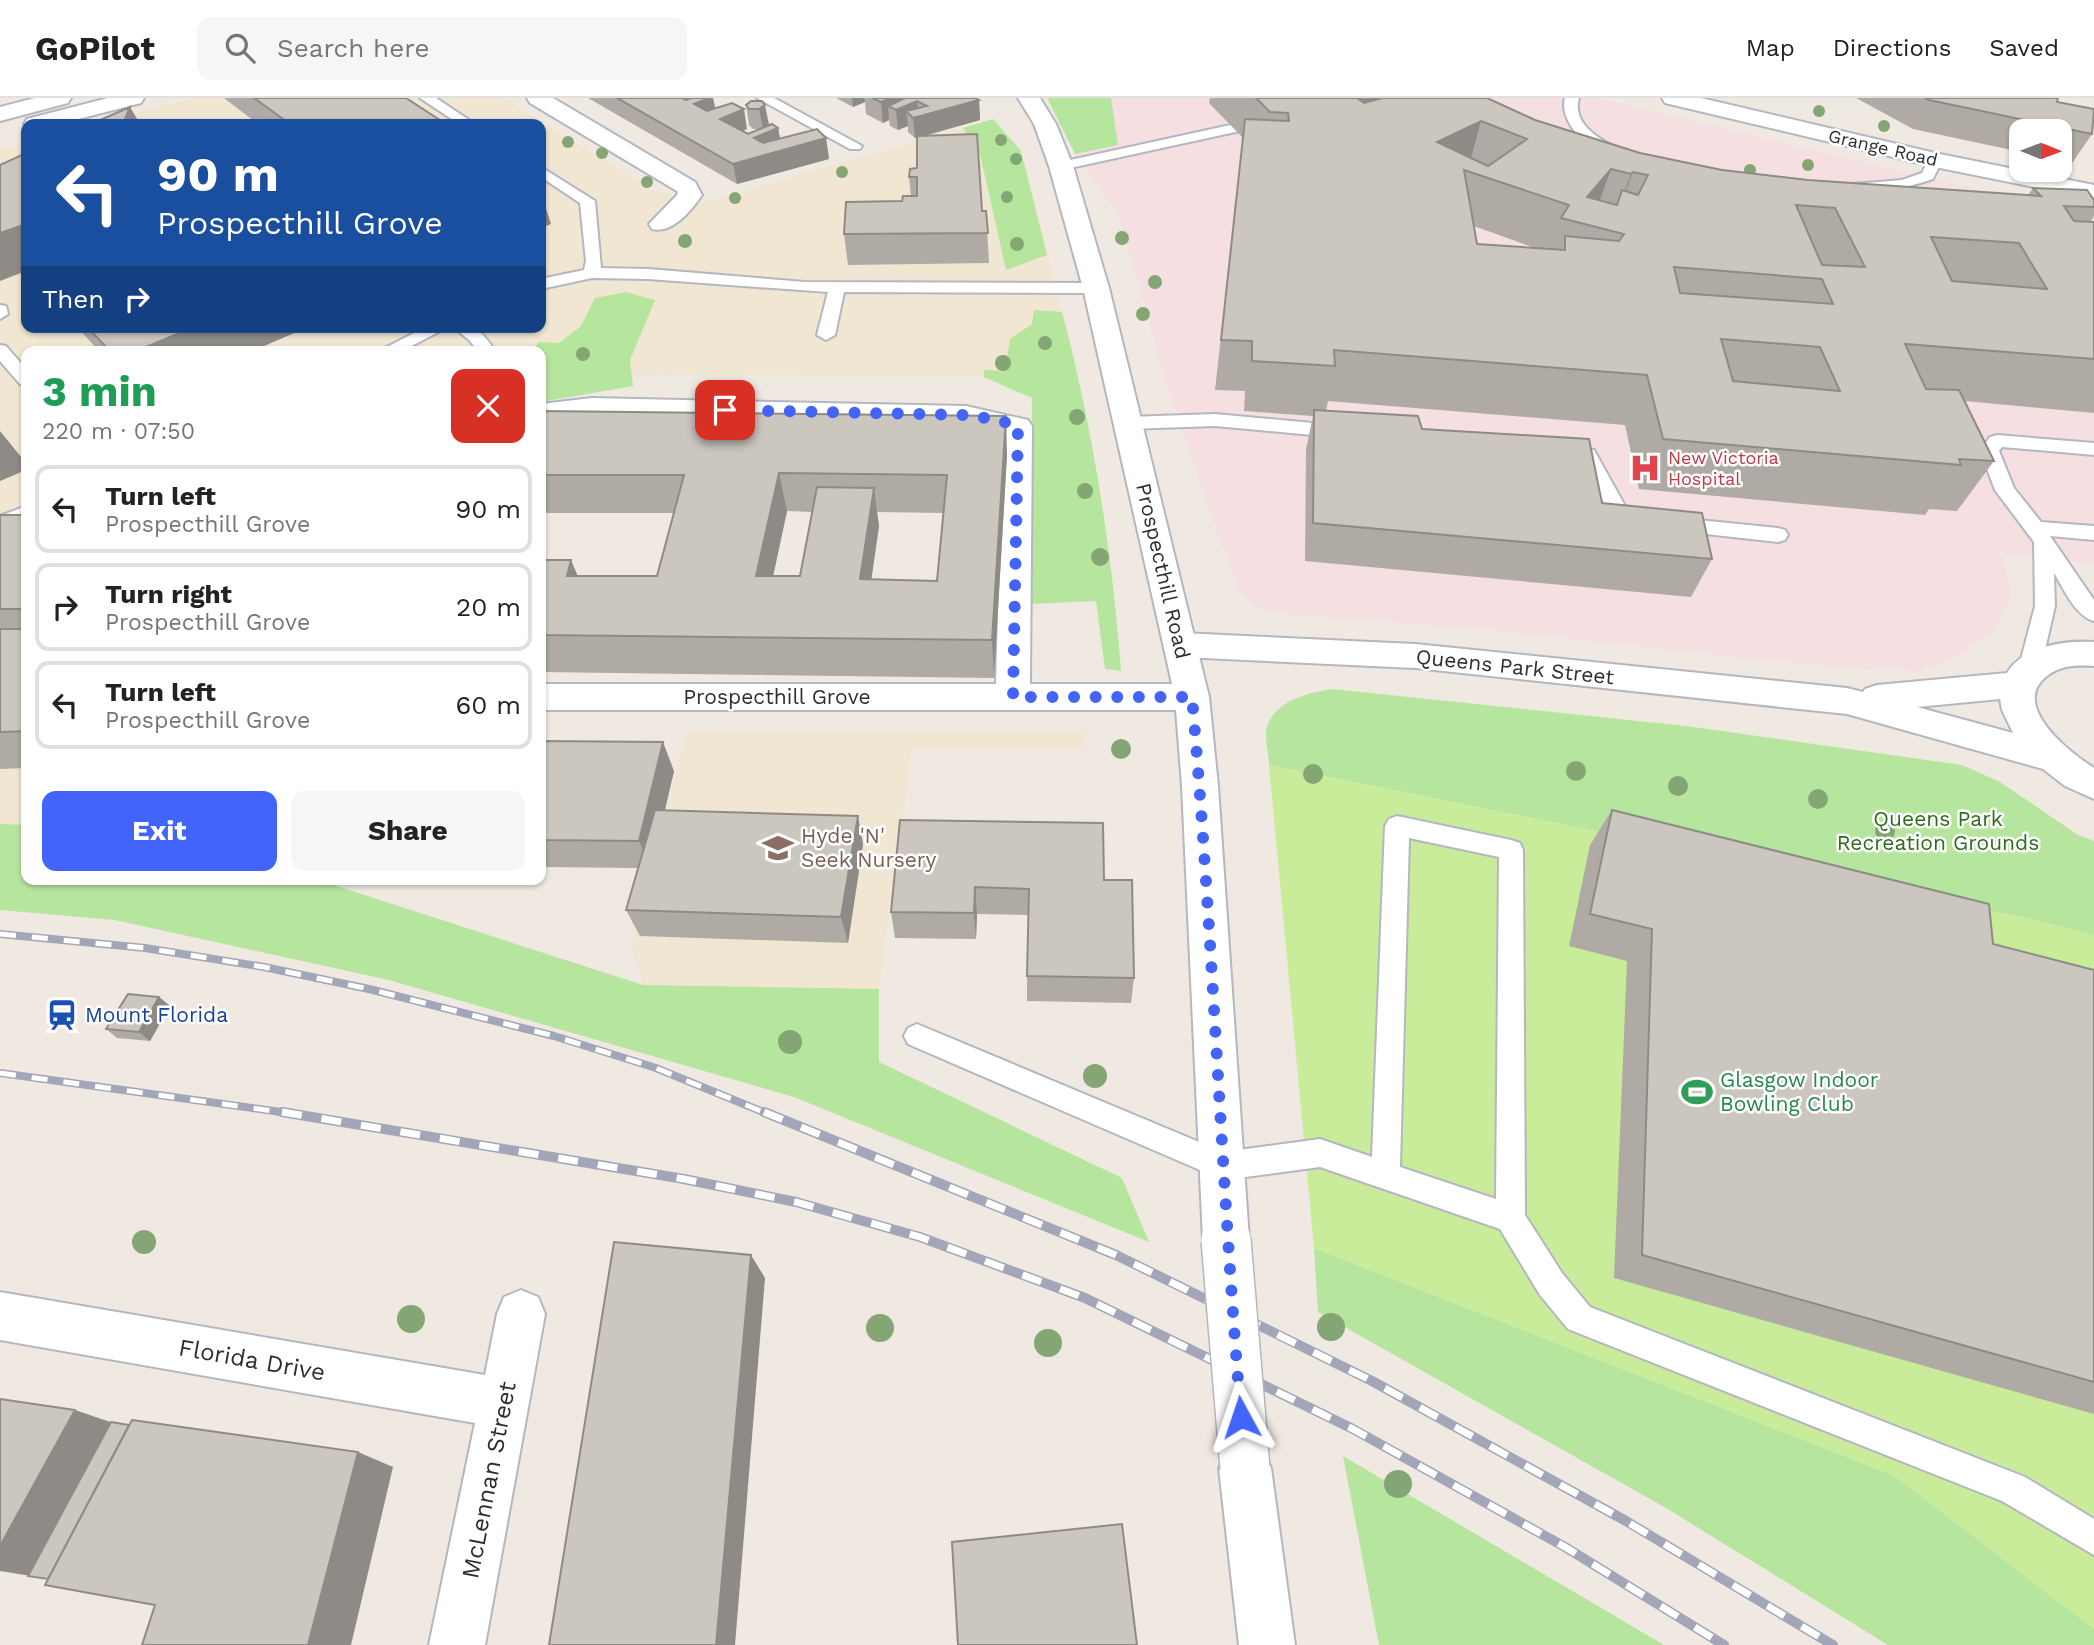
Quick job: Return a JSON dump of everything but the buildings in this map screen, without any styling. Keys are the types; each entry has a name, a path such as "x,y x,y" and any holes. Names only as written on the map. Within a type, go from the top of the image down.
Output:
{"street":[{"path":"0,114 60,98"},
{"path":"54,119 133,98"},
{"path":"538,98 687,187 690,195 661,224"},
{"name":"Prospecthill Road","path":"1029,98 1045,124 1061,166 1096,289 1182,645 1192,697 1226,1240 1245,1468 1267,1645"},
{"name":"Grange Road","path":"1673,98 1935,160 2094,192"},
{"path":"0,134 21,128"},
{"path":"546,412 592,407 966,415 1018,426 1013,697"},
{"name":"Queens Park Street","path":"1182,645 1415,656 1847,701 2051,757"},
{"name":"Queens Park Street","path":"1847,701 2024,676 2052,656 2094,654"},
{"path":"2024,676 2018,706 2029,731 2051,757 2094,785"},
{"name":"Prospecthill Grove","path":"546,697 1192,697"},
{"name":"McLennan Street","path":"457,1645 521,1314"},
{"name":"Florida Drive","path":"0,1316 504,1403"}],"lane":[{"path":"426,98 460,119"},
{"path":"764,98 855,146"},
{"path":"1572,98 1572,117 1581,129 1610,151 1633,161"},
{"path":"1061,166 1235,128"},
{"path":"1832,188 1905,184 1928,176 1935,160"},
{"path":"546,174 587,201 594,261 592,273"},
{"path":"546,283 592,273 628,272 837,287 1096,289"},
{"path":"826,335 837,287"},
{"path":"398,346 427,333"},
{"path":"470,333 483,346"},
{"path":"0,350 21,374"},
{"path":"1128,423 1215,420 1367,434"},
{"path":"2094,449 1997,441 1989,450 2005,490 2094,614"},
{"path":"1560,452 1587,454 1622,519 1778,535"},
{"path":"0,524 21,514"},
{"path":"2039,535 2094,534"},
{"path":"2024,676 2045,606 2039,535"},
{"path":"1386,1176 1397,826 1511,850 1510,1218 1551,1284 1579,1318 2013,1489 2094,1538"},
{"path":"917,1036 1223,1166 1320,1153 1510,1218"}],"shaded area":[{"path":"193,98 503,98 537,119 114,119"},
{"name":"New Victoria Hospital","path":"1111,98 1599,98 2011,198 2094,214 2094,563 2004,556 2011,600 1992,631 1960,655 1920,671 1724,656 1481,629 1284,614 1257,608 1237,589 1165,379 1119,215 1075,154 1118,144"},
{"path":"993,119 1021,151 1080,378 651,374 546,390 546,346 21,346 21,825 0,824 0,150 21,144 21,333 546,333 546,124 653,190 701,204"},
{"name":"Hyde 'N' Seek Nursery","path":"687,730 1085,732 1085,749 912,749 879,989 643,985 631,946"}],"green space":[{"path":"1047,98 1111,98 1118,145 1075,154"},
{"path":"993,119 1021,151 1047,255 1006,270 980,154 963,128"},
{"path":"626,292 655,300 630,360 633,386 546,401 546,346 536,346 539,342 559,343 581,326 595,298"},
{"path":"1034,310 1062,312 1073,356 1100,490 1121,671 1105,669 1096,601 1030,604 1032,398 984,377 984,370 1005,371 1010,339 1032,324"},
{"name":"Queens Park Recreation Grounds","path":"1332,689 1686,726 1962,765 2000,782 2078,835 2094,841 2094,936 2031,919 1269,765 1266,730 1272,717 1294,699"},
{"name":"Glasgow Indoor Bowling Club","path":"1269,765 2031,919 2094,936 2094,1629 1895,1476 1314,1248"},
{"path":"0,824 21,825 21,885 333,885 643,985 879,989 879,1062 1122,1178 1149,1242 794,1097 389,980 115,920 0,910"},
{"path":"1314,1248 1895,1476 2094,1629 2094,1645 1888,1645 1666,1508 1318,1312"},
{"path":"1343,1456 1664,1645 1379,1645"}],"railway":[{"path":"0,934 145,948 264,967 369,989 554,1036 656,1068 768,1114"},
{"path":"0,1073 289,1113"},
{"path":"282,1112 289,1113"},
{"path":"764,1112 1116,1255 1372,1381 1626,1521 1833,1645"},
{"path":"289,1113 295,1114"},
{"path":"289,1113 684,1179 796,1202 920,1237 1085,1298 1353,1429 1565,1547 1724,1645"}],"place":[{"name":"New Victoria Hospital","path":"1645,468"},
{"name":"Hyde 'N' Seek Nursery","path":"778,848"},
{"name":"Mount Florida","path":"62,1015"},
{"name":"Glasgow Indoor Bowling Club","path":"1697,1092"}],"route":[{"path":"725,410 966,415 1018,426 1013,697 1192,697 1202,814 1226,1240 1241,1417"}]}
